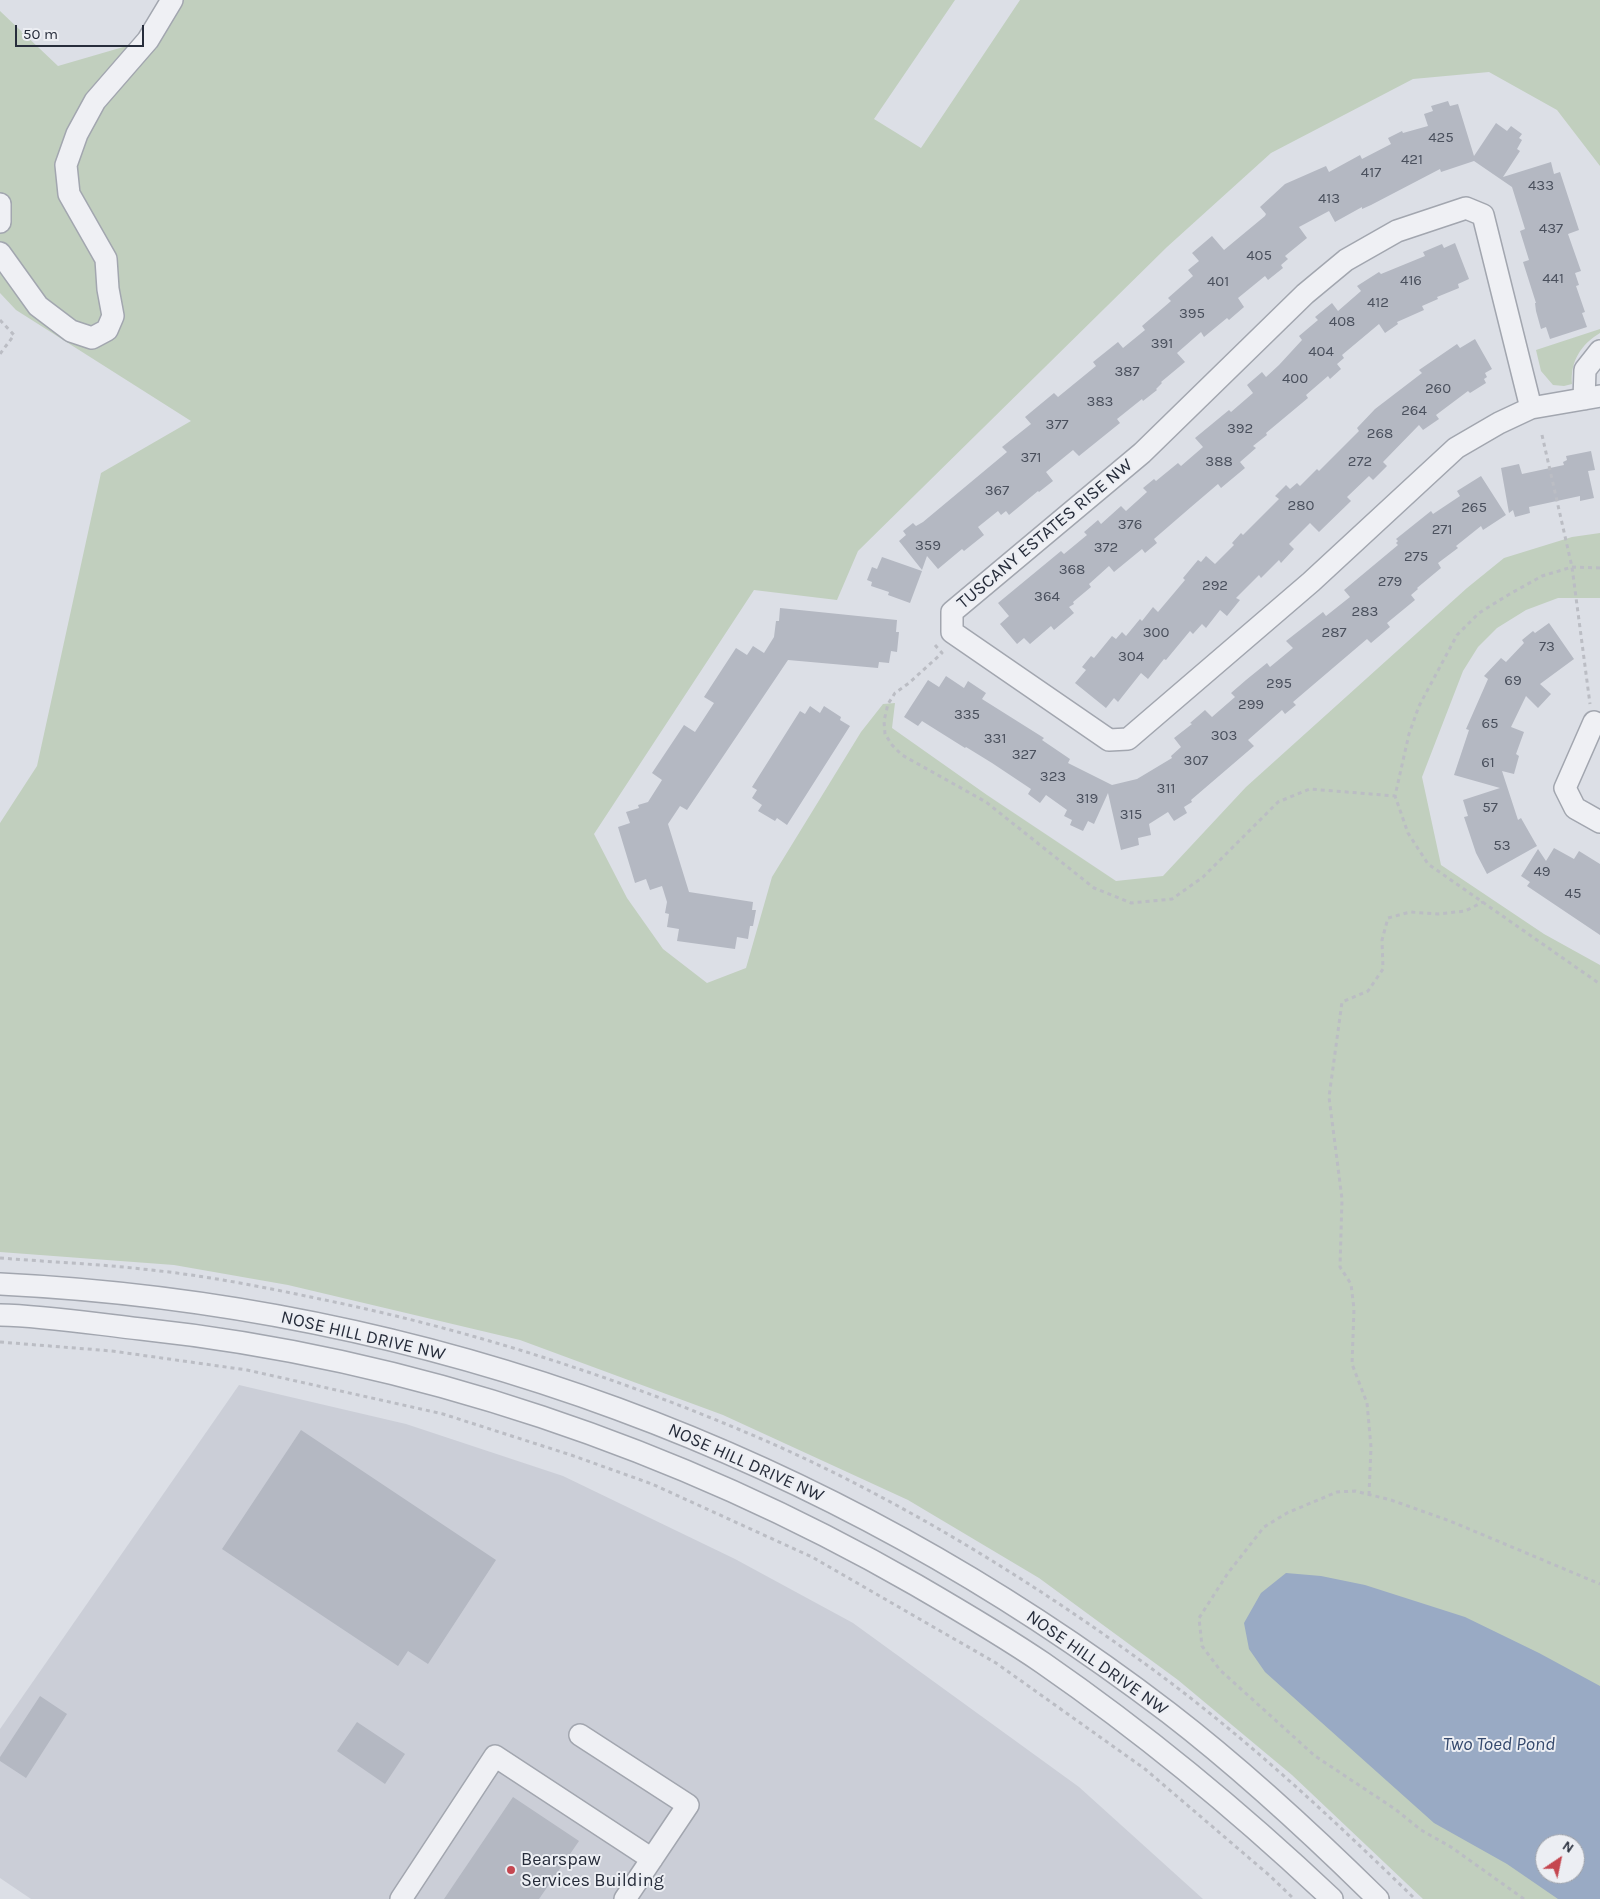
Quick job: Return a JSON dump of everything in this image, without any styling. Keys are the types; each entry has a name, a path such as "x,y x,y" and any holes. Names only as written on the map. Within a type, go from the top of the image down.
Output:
{"street":[{"path":"0,253 38,306 71,331 92,338 107,330 114,316 108,289 106,260 69,194 66,165 77,134 95,100 148,40 172,0"},
{"path":"0,204 0,222"},
{"name":"TUSCANY ESTATES RISE NW","path":"1531,408 1483,215 1466,208 1397,231 1346,260 1305,294 1142,453 952,612 952,632 1109,740 1128,739 1311,582 1456,448 1499,423 1531,408 1596,397 1585,370 1600,351"},
{"path":"1594,722 1565,788 1576,808 1600,822"},
{"name":"NOSE HILL DRIVE NW","path":"0,1284 77,1288 154,1297 308,1322 388,1338 475,1361 552,1385 625,1410 711,1445 870,1521 946,1564 1016,1607 1102,1664 1172,1716 1240,1772 1332,1854 1378,1899"},
{"name":"NOSE HILL DRIVE NW","path":"0,1315 193,1334 350,1364 440,1386 540,1416 631,1449 720,1486 804,1524 873,1560 959,1609 1040,1662 1125,1722 1202,1782 1270,1840 1332,1899"},
{"path":"580,1735 688,1805 626,1899"},
{"path":"401,1899 495,1756 652,1859"}],"path":[{"path":"0,320 14,336 0,354"},
{"path":"1542,434 1572,567 1588,693 1594,722"},
{"path":"1600,568 1572,567 1542,576 1508,594 1479,613 1457,635 1419,706 1409,734 1395,796 1408,833 1428,864 1600,984"},
{"path":"935,645 942,653 909,684 895,693 888,704 884,721 885,734 892,745 902,755 986,802 1094,888 1131,903 1172,899 1203,877 1278,802 1310,789 1395,796"},
{"path":"1369,1495 1371,1447 1367,1403 1352,1364 1354,1309 1350,1284 1340,1267 1342,1199 1329,1097 1342,1002 1368,992 1383,969 1382,940 1388,918 1410,912 1438,914 1465,910 1483,902"},
{"path":"0,1342 112,1351 247,1370 443,1414 571,1455 652,1484 812,1557 996,1663 1145,1769 1269,1875 1294,1899"},
{"path":"1524,1899 1316,1756 1220,1670 1202,1646 1200,1618 1228,1573 1264,1527 1288,1513 1337,1492 1356,1491 1390,1500 1450,1521 1600,1584"}],"shaded area":[{"path":"239,1385 406,1424 563,1476 735,1559 853,1623 1079,1787 1203,1899 31,1899 0,1878 0,1729"}],"green space":[{"path":"162,0 955,0 874,119 921,148 1020,0 1600,0 1600,166 1557,110 1489,72 1413,79 1271,153 1167,247 858,551 837,600 754,590 594,834 627,898 663,949 707,983 746,968 772,877 861,732 883,704 895,703 892,728 987,795 1116,881 1163,876 1246,787 1467,588 1504,558 1572,537 1600,533 1600,598 1558,598 1526,610 1497,628 1478,647 1463,671 1422,777 1441,865 1544,934 1600,965 1600,1899 1423,1899 1292,1775 1178,1680 1039,1578 908,1500 723,1415 520,1340 288,1285 174,1265 0,1252 0,823 37,766 101,473 191,421 16,310 0,293 0,11 58,66 137,43"},
{"path":"1600,329 1600,333 1593,337 1578,354 1573,368 1572,384 1564,386 1553,385 1541,371 1536,350"}],"water":[{"name":"Two Toed Pond","path":"1286,1573 1321,1576 1365,1585 1465,1617 1539,1653 1600,1686 1600,1899 1558,1899 1536,1884 1585,1884 1585,1834 1535,1834 1535,1883 1507,1864 1434,1823 1265,1672 1249,1649 1244,1623 1261,1593"}],"building":[{"path":"1448,101 1450,106 1458,104 1474,156 1496,123 1507,131 1511,126 1522,134 1519,138 1522,140 1517,149 1520,151 1503,177 1551,162 1554,174 1560,172 1579,230 1568,234 1581,271 1575,273 1579,285 1576,286 1585,312 1582,313 1587,327 1550,339 1546,327 1541,329 1536,311 1536,303 1523,262 1529,260 1520,231 1525,229 1512,187 1474,161 1441,172 1440,169 1335,222 1329,211 1299,227 1307,238 1285,256 1288,259 1281,265 1283,268 1268,280 1265,276 1238,298 1244,307 1229,320 1227,318 1204,337 1201,332 1177,353 1185,362 1161,382 1157,390 1143,401 1142,399 1117,419 1120,423 1079,456 1073,450 1046,472 1053,481 1009,515 1006,511 1001,515 998,511 978,527 984,535 964,551 962,549 938,569 927,556 922,570 899,541 906,535 903,531 913,523 916,526 923,522 1007,452 1002,447 1031,424 1025,417 1054,393 1058,397 1096,366 1093,362 1118,342 1123,348 1145,330 1142,326 1171,301 1168,298 1193,276 1188,270 1199,261 1192,253 1212,236 1224,250 1265,216 1266,214 1260,207 1285,184 1326,166 1329,172 1360,155 1362,159 1391,144 1388,138 1402,131 1403,133 1428,126 1424,114 1433,111 1431,106"},
{"path":"1455,243 1469,279 1458,284 1459,288 1437,297 1438,299 1422,306 1424,310 1397,322 1398,324 1385,333 1379,324 1342,355 1344,358 1337,364 1341,369 1330,379 1328,376 1306,395 1308,398 1253,446 1256,448 1240,462 1245,468 1221,488 1218,484 1154,539 1157,543 1145,553 1142,549 1114,572 1109,566 1089,584 1091,587 1069,607 1074,613 1054,630 1051,626 1030,644 1024,638 1017,644 1000,624 1009,616 998,603 1061,551 1064,554 1087,535 1084,532 1098,520 1101,524 1121,506 1126,511 1147,492 1143,488 1154,479 1156,481 1178,463 1181,466 1203,447 1195,438 1229,410 1231,412 1253,393 1247,385 1262,372 1266,377 1279,365 1302,340 1299,336 1318,320 1315,317 1332,303 1338,311 1361,291 1357,286 1379,272 1381,274 1425,256 1423,252 1442,244 1444,248"},
{"path":"1475,339 1492,369 1485,373 1487,377 1484,379 1486,383 1470,393 1468,391 1436,415 1439,419 1423,430 1419,425 1383,462 1387,466 1373,480 1369,476 1347,497 1351,501 1319,532 1310,523 1289,544 1294,549 1281,563 1279,560 1261,578 1259,575 1236,598 1240,600 1227,616 1220,610 1206,628 1202,624 1193,634 1190,631 1148,679 1141,673 1118,702 1114,698 1106,708 1075,683 1086,670 1082,667 1091,656 1094,658 1112,636 1116,639 1122,632 1126,636 1153,607 1158,612 1185,580 1183,578 1198,560 1201,562 1206,556 1215,564 1234,545 1232,543 1241,533 1243,535 1279,499 1275,496 1286,485 1290,489 1297,483 1300,486 1317,469 1319,471 1359,431 1357,428 1375,409 1422,373 1419,370 1457,344 1460,348"},
{"path":"1591,451 1595,470 1588,471 1594,498 1580,501 1580,496 1529,507 1530,513 1515,517 1513,510 1509,513 1501,468 1519,464 1522,474 1564,465 1563,462 1567,460 1566,456"},
{"path":"1481,476 1506,515 1483,530 1481,526 1456,546 1458,548 1438,563 1441,568 1411,595 1415,600 1387,623 1390,627 1371,643 1367,639 1293,702 1296,705 1285,714 1282,710 1248,740 1254,746 1184,807 1187,813 1174,821 1168,812 1149,824 1151,835 1138,838 1139,845 1121,850 1108,793 1094,824 1088,821 1083,831 1070,825 1072,820 1064,816 1067,810 1046,795 1040,803 1028,794 1031,789 992,763 922,721 918,726 904,717 928,680 939,687 946,676 964,688 968,681 986,693 982,699 1044,738 1042,740 1070,759 1068,763 1112,785 1137,779 1172,758 1171,756 1181,747 1174,738 1192,724 1190,723 1205,710 1212,717 1235,697 1231,693 1246,680 1267,663 1270,667 1293,648 1286,641 1323,612 1326,616 1350,597 1344,590 1398,545 1396,539 1431,511 1433,514 1460,496 1457,491"},
{"path":"882,557 922,571 910,603 888,595 889,592 871,586 872,582 867,580 872,567 877,569"},
{"path":"780,608 897,620 896,632 899,632 897,652 891,651 889,663 879,662 878,668 788,660 687,810 680,806 668,824 689,892 753,902 752,910 756,910 753,926 750,926 748,939 737,937 735,949 677,941 679,929 667,927 669,914 665,913 667,902 662,886 650,890 646,879 635,883 618,827 630,823 626,812 639,808 638,805 648,802 662,780 652,773 684,725 695,732 714,703 704,697 736,648 747,655 753,646 764,653 774,637 776,621 779,621"},
{"path":"1549,623 1574,659 1540,684 1551,694 1538,708 1526,696 1511,727 1524,732 1516,754 1519,756 1514,774 1502,771 1518,820 1521,818 1537,846 1487,874 1476,853 1464,817 1468,816 1463,800 1500,788 1454,775 1469,730 1466,729 1488,679 1484,676 1501,658 1506,662 1524,643 1522,640 1533,631 1535,633"},
{"path":"810,706 820,713 824,706 841,717 840,720 850,726 787,825 777,818 775,821 758,811 762,805 752,798 757,790 752,787 800,711 805,714"},
{"path":"1554,848 1574,859 1579,851 1600,864 1600,935 1527,886 1530,882 1521,876 1538,849 1546,861"},
{"path":"301,1430 496,1560 428,1664 408,1651 398,1666 222,1549"},
{"path":"40,1696 67,1714 26,1778 0,1761 0,1757"},
{"path":"357,1722 405,1754 385,1784 337,1751"},
{"name":"Bearspaw Services Building","path":"513,1797 579,1841 539,1899 444,1899"}],"place":[{"name":"Bearspaw Services Building","path":"511,1870"}]}
